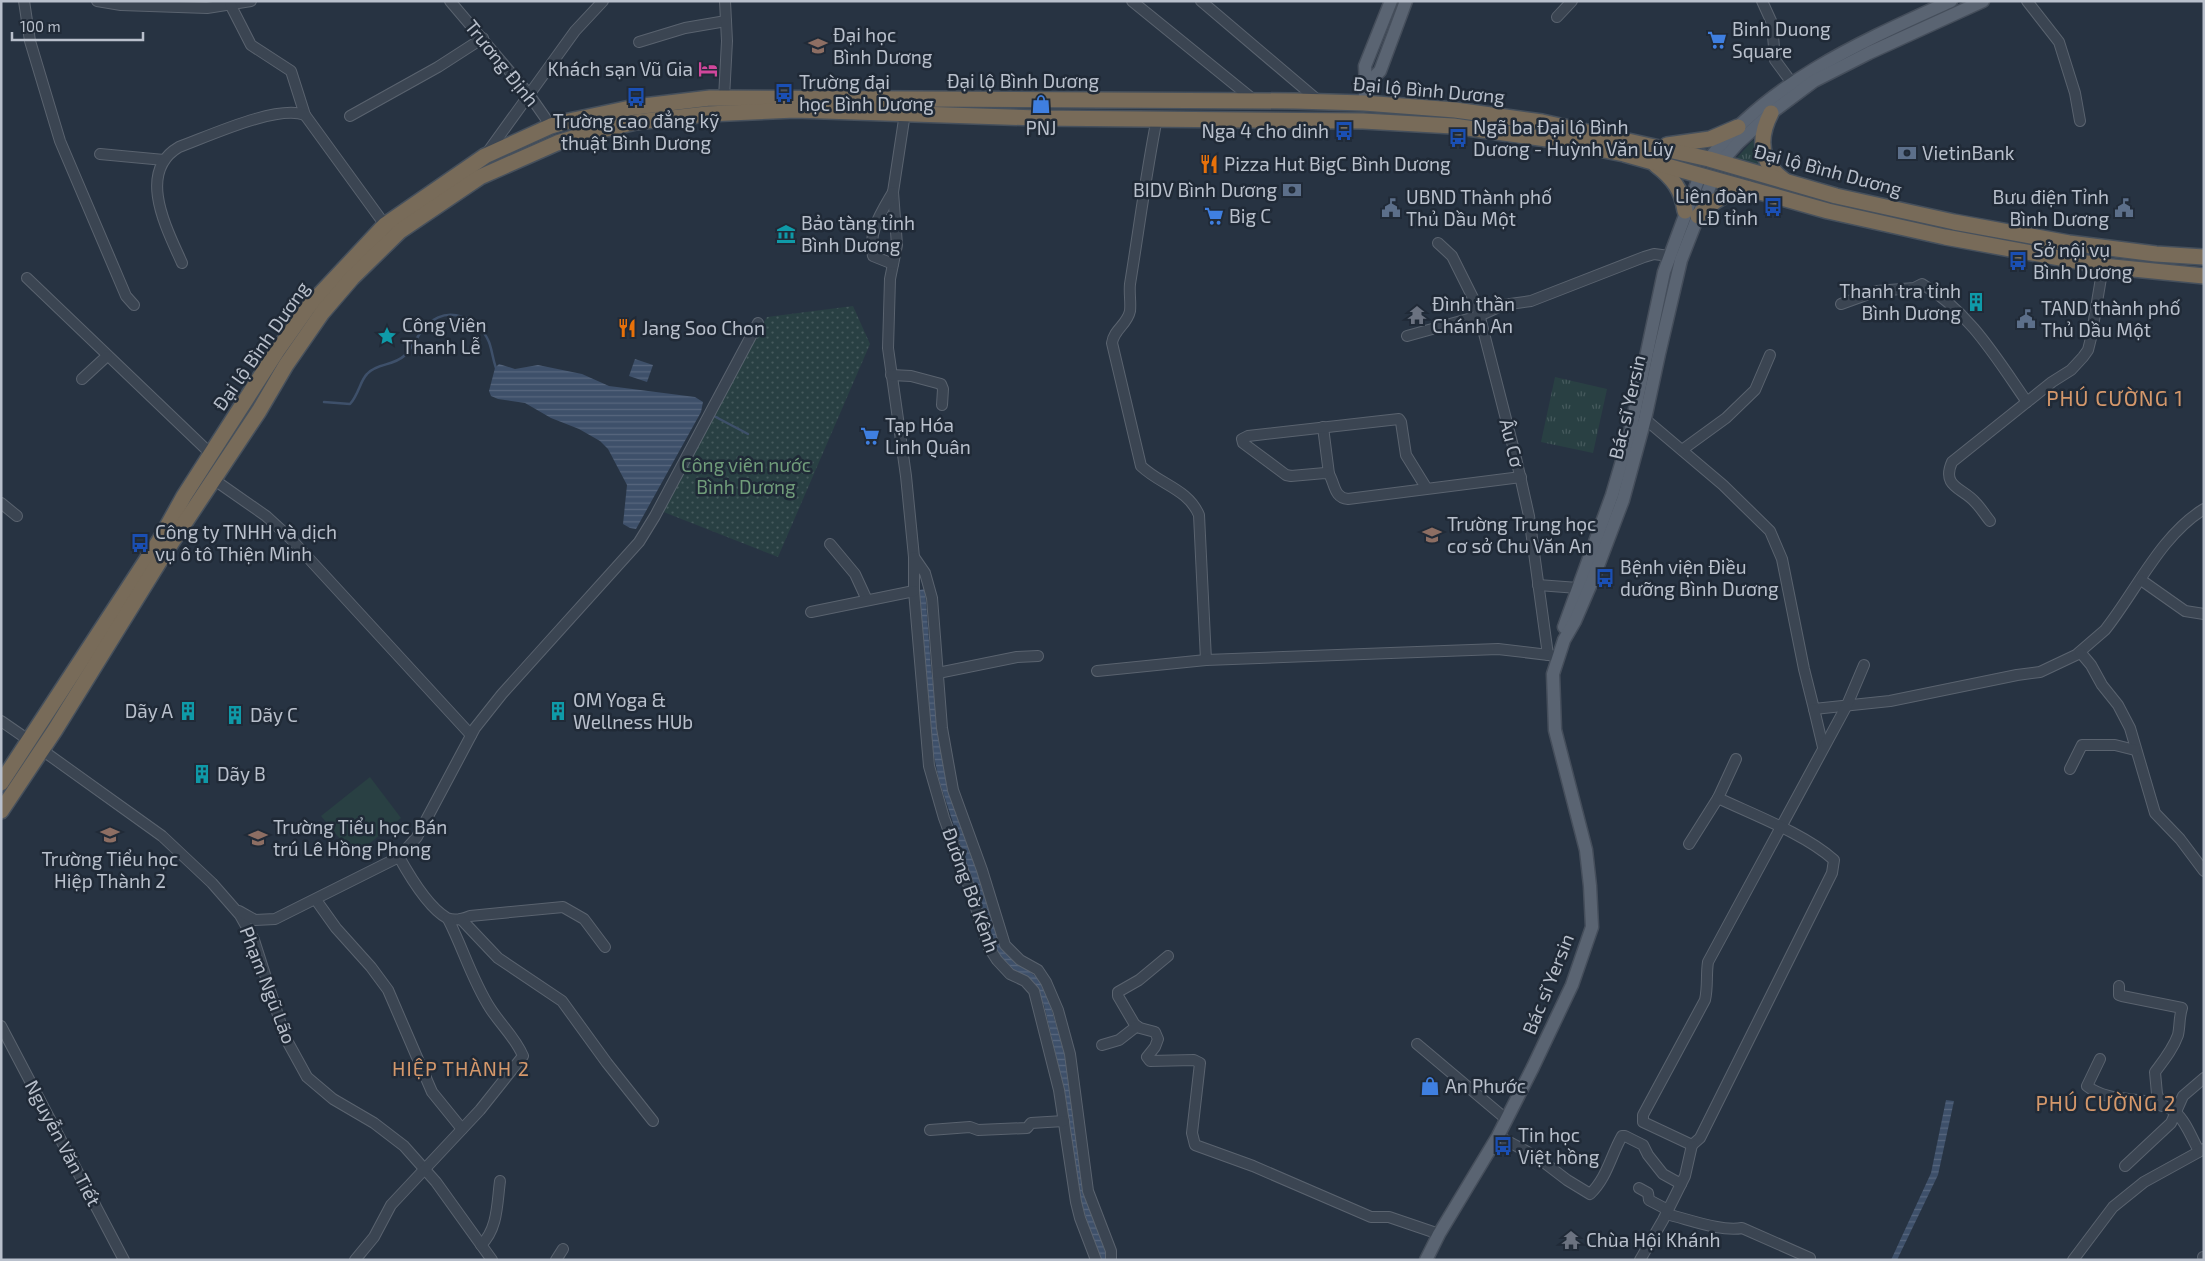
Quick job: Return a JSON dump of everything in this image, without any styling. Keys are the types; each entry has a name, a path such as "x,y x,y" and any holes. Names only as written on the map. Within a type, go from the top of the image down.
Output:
{"highway":[{"name":"Đại lộ Bình Dương","path":"1,811 36,746 212,455 277,351 309,306 385,225 485,156 564,122 635,107 724,98 1364,103 1514,117 1570,127 1715,160 1836,196 1954,222 2106,248 2204,257"},
{"path":"1363,121 1364,103"},
{"name":"Đại lộ Bình Dương","path":"1,783 36,746 322,313 352,278 400,231 480,178 557,143 636,122 706,114 796,110 1037,118 1273,120 1280,127 1349,128 1363,121 1453,126 1577,144 1706,176 1828,211 1945,237 2103,266 2204,276"},
{"path":"1771,113 1762,135 1762,150 1770,167 1785,181"},
{"path":"551,126 557,143"},
{"path":"1653,146 1700,141 1720,136 1738,127"},
{"path":"1706,176 1715,160"},
{"path":"1648,161 1674,180 1692,213 1725,196 1749,189"},
{"path":"2103,266 2106,248"}],"main road":[{"path":"1364,103 1366,85 1365,66 1391,1"},
{"path":"1366,85 1380,71 1406,1"},
{"path":"1715,160 1738,143 1771,113 1814,81 1866,47 1951,1"},
{"path":"1715,160 1738,127 1810,70 1983,1"},
{"name":"Bác sĩ Yersin","path":"1426,1260 1439,1234 1498,1136 1572,985 1592,927 1586,850 1554,730 1553,656 1575,622 1617,498 1640,416 1653,353 1664,272 1669,256 1692,213 1706,176"},
{"name":"Bác sĩ Yersin","path":"1653,353 1681,260 1692,213"},
{"name":"Bác sĩ Yersin","path":"1564,640 1564,624 1578,588 1600,547"}],"street":[{"path":"24,1 32,48 60,141 126,296 134,305"},
{"path":"97,1 121,5 207,8 250,1"},
{"name":"Trương Định","path":"450,1 483,38 551,126"},
{"path":"485,156 574,31 603,1"},
{"path":"724,98 726,1"},
{"path":"1132,1 1255,101"},
{"path":"1200,1 1322,103"},
{"path":"1556,16 1572,1"},
{"path":"1762,1 1772,23 1775,60 1792,83"},
{"path":"2028,1 2059,42 2075,93 2080,121"},
{"path":"230,4 251,45 291,71 305,115 385,225"},
{"path":"638,42 685,28 726,21"},
{"path":"350,116 422,76 483,38"},
{"path":"182,263 158,204 159,174 164,160 169,153 179,147 256,118 289,112 305,115"},
{"path":"893,264 873,256 870,244 877,219 893,192 905,113"},
{"path":"1157,118 1130,287 1130,310 1124,325 1115,332 1112,343 1141,466 1185,494 1199,515 1206,660"},
{"path":"100,154 164,160"},
{"name":"Đường Bờ Kênh","path":"893,192 897,245 890,279 888,348 906,476 914,557 914,591 929,766 944,818 988,946 997,960 1010,974 1025,981 1034,992 1059,1090 1076,1202 1096,1260"},
{"name":"Âu Cơ","path":"1438,243 1452,256 1477,306 1521,478 1529,516 1538,585 1553,656"},
{"path":"1407,336 1479,316 1503,305 1540,298 1644,257 1654,254 1669,256"},
{"path":"1990,521 1975,501 1962,494 1951,480 1949,470 1958,456 2070,370 2088,350 2103,266"},
{"path":"27,278 212,455"},
{"path":"1841,304 1877,291 1914,288 1922,284 1940,295 1970,322 2027,402"},
{"path":"236,909 255,920 275,919 399,857 417,837 471,736 502,694 639,542 655,516 758,323"},
{"path":"1682,450 1726,418 1755,390 1770,355"},
{"path":"82,379 107,356"},
{"path":"891,375 911,376 941,384 943,389 942,405"},
{"path":"1640,416 1723,485 1770,531 1782,560 1804,669 1823,747"},
{"path":"1328,474 1286,475 1242,439 1248,436 1399,419 1402,422 1406,455 1427,489"},
{"path":"1323,427 1328,474 1338,496 1343,499 1521,478"},
{"path":"213,479 266,516 290,538 471,736"},
{"path":"1,503 17,516"},
{"path":"1814,709 1890,701 2017,674 2040,672 2080,652 2105,630 2175,533 2186,521 2204,509"},
{"path":"830,544 855,574 867,600"},
{"path":"914,557 925,573 932,598 942,728 953,790 982,870 1005,945 1020,960 1038,970 1046,982 1058,1010 1070,1054 1088,1190 1111,1251 1111,1260"},
{"path":"2141,580 2185,611 2204,614"},
{"path":"1538,585 1578,588"},
{"path":"811,612 914,591"},
{"path":"1097,671 1206,660 1498,649 1553,656"},
{"path":"2080,652 2118,705 2130,728 2155,813 2180,839 2204,871"},
{"path":"938,674 1017,657 1038,656"},
{"path":"1692,1144 1652,1128 1643,1122 1642,1115 1705,1000 1708,988 1706,975 1708,962 1847,705 1864,665"},
{"name":"Phạm Ngũ Lão","path":"1,721 162,836 212,883 236,909 254,940 285,1037 307,1077 333,1099 374,1123 397,1140 436,1182 492,1260"},
{"path":"2070,769 2082,745 2115,746 2135,750"},
{"path":"1689,844 1718,798 1736,760"},
{"path":"1640,1260 1681,1184 1692,1144 1700,1138 1832,873 1834,860 1825,852 1780,827 1718,798"},
{"path":"355,1260 374,1237 391,1205 480,1110 523,1056 518,1045 485,999 448,919 429,902 399,857"},
{"path":"316,900 336,928 371,967 388,990 432,1092 462,1129"},
{"path":"448,919 563,907 584,919 605,947"},
{"path":"461,919 498,958 562,1001 607,1063 653,1121"},
{"path":"1168,956 1139,980 1118,992 1118,996 1137,1026 1155,1032 1158,1039 1155,1047 1147,1057 1150,1061 1194,1060 1200,1063 1192,1133 1195,1144 1252,1166 1371,1217 1389,1217 1439,1234"},
{"path":"2118,986 2118,995 2182,1008 2175,1042 2155,1072 2156,1094 2162,1106"},
{"name":"Nguyễn Văn Tiết","path":"1,1026 124,1260"},
{"path":"1102,1045 1119,1040 1137,1026"},
{"path":"1417,1044 1506,1119"},
{"path":"2073,1260 2113,1207 2144,1182 2201,1150 2182,1119 2175,1112 2162,1106 2141,1101 2103,1096 2087,1086 2100,1059"},
{"path":"2125,1166 2161,1134 2170,1123 2183,1096 2204,1078"},
{"path":"930,1130 963,1127 972,1127 978,1130 1028,1128 1031,1123 1064,1120"},
{"path":"1498,1136 1538,1157 1567,1180 1590,1194 1603,1176 1622,1136 1643,1145 1648,1155 1663,1174 1681,1184"},
{"path":"481,1245 488,1239 493,1227 500,1181"},
{"path":"1639,1188 1648,1193 1649,1200 1667,1212 1720,1227 1742,1228 1810,1258"},
{"path":"556,1260 563,1249"}],"green space":[{"path":"1753,140 1760,167 1734,161"},
{"name":"Công viên nước Bình Dương","path":"853,306 870,344 778,557 656,509 767,317"},
{"path":"1555,377 1607,389 1593,453 1541,442"},
{"path":"370,777 401,818 354,856 321,816"}],"water":[{"path":"635,359 653,365 647,382 629,376"},
{"path":"499,364 515,369 538,365 582,374 609,386 695,397 703,402 701,412 636,529 623,524 627,485 608,449 600,441 579,429 551,418 525,403 498,399 491,396 489,391 495,368"},
{"path":"925,589 931,668 946,778 1003,947 1011,958 1038,978 1047,994 1067,1062 1091,1210 1108,1260 1099,1260 1077,1188 1066,1098 1044,1005 1035,985 1014,972 995,951 939,780 933,752 919,590"},
{"path":"1946,1100 1954,1101 1938,1175 1897,1260 1891,1260 1931,1173"}],"waterway":[{"path":"324,402 350,404 363,380 371,370 400,359 410,349 427,325 435,319 444,316 462,317 478,326 489,342 496,368"},
{"path":"712,415 748,434"}],"place":[{"name":"Binh Duong Square","path":"1717,40"},
{"name":"Đại học Bình Dương","path":"818,46"},
{"name":"Khách sạn Vũ Gia","path":"708,69"},
{"name":"Trường đại học Bình Dương","path":"784,93"},
{"name":"Trường cao đẳng kỹ thuật Bình Dương","path":"636,97"},
{"name":"PNJ","path":"1041,104"},
{"name":"Nga 4 cho dinh","path":"1344,131"},
{"name":"Ngã ba Đại lộ Bình Dương - Huỳnh Văn Lũy","path":"1458,138"},
{"name":"VietinBank","path":"1907,153"},
{"name":"Pizza Hut BigC Bình Dương","path":"1209,164"},
{"name":"BIDV Bình Dương","path":"1292,190"},
{"name":"Liên đoàn LĐ tỉnh","path":"1773,207"},
{"name":"UBND Thành phố Thủ Dầu Một","path":"1391,208"},
{"name":"Bưu điện Tỉnh Bình Dương","path":"2124,208"},
{"name":"Big C","path":"1214,216"},
{"name":"Bảo tàng tỉnh Bình Dương","path":"786,234"},
{"name":"Sở nội vụ Bình Dương","path":"2018,261"},
{"name":"Thanh tra tỉnh Bình Dương","path":"1976,302"},
{"name":"Đình thần Chánh An","path":"1417,315"},
{"name":"TAND thành phố Thủ Dầu Một","path":"2026,319"},
{"name":"Jang Soo Chon","path":"627,328"},
{"name":"Công Viên Thanh Lễ","path":"387,336"},
{"name":"Tạp Hóa Linh Quân","path":"870,436"},
{"name":"Trường Trung học cơ sở Chu Văn An","path":"1432,535"},
{"name":"Công ty TNHH và dịch vụ ô tô Thiện Minh","path":"140,543"},
{"name":"Bệnh viện Điều dưỡng Bình Dương","path":"1605,578"},
{"name":"Dãy A","path":"188,711"},
{"name":"OM Yoga & Wellness HUb","path":"558,711"},
{"name":"Dãy C","path":"235,715"},
{"name":"Dãy B","path":"202,774"},
{"name":"Trường Tiểu học Hiệp Thành 2","path":"110,835"},
{"name":"Trường Tiểu học Bán trú Lê Hồng Phong","path":"258,838"},
{"name":"An Phước","path":"1430,1086"},
{"name":"Tin học Việt hồng","path":"1503,1146"},
{"name":"Chùa Hội Khánh","path":"1571,1240"}],"district":[{"name":"PHÚ CƯỜNG 1","path":"2115,399"},
{"name":"HIỆP THÀNH 2","path":"461,1069"},
{"name":"PHÚ CƯỜNG 2","path":"2106,1104"}]}
